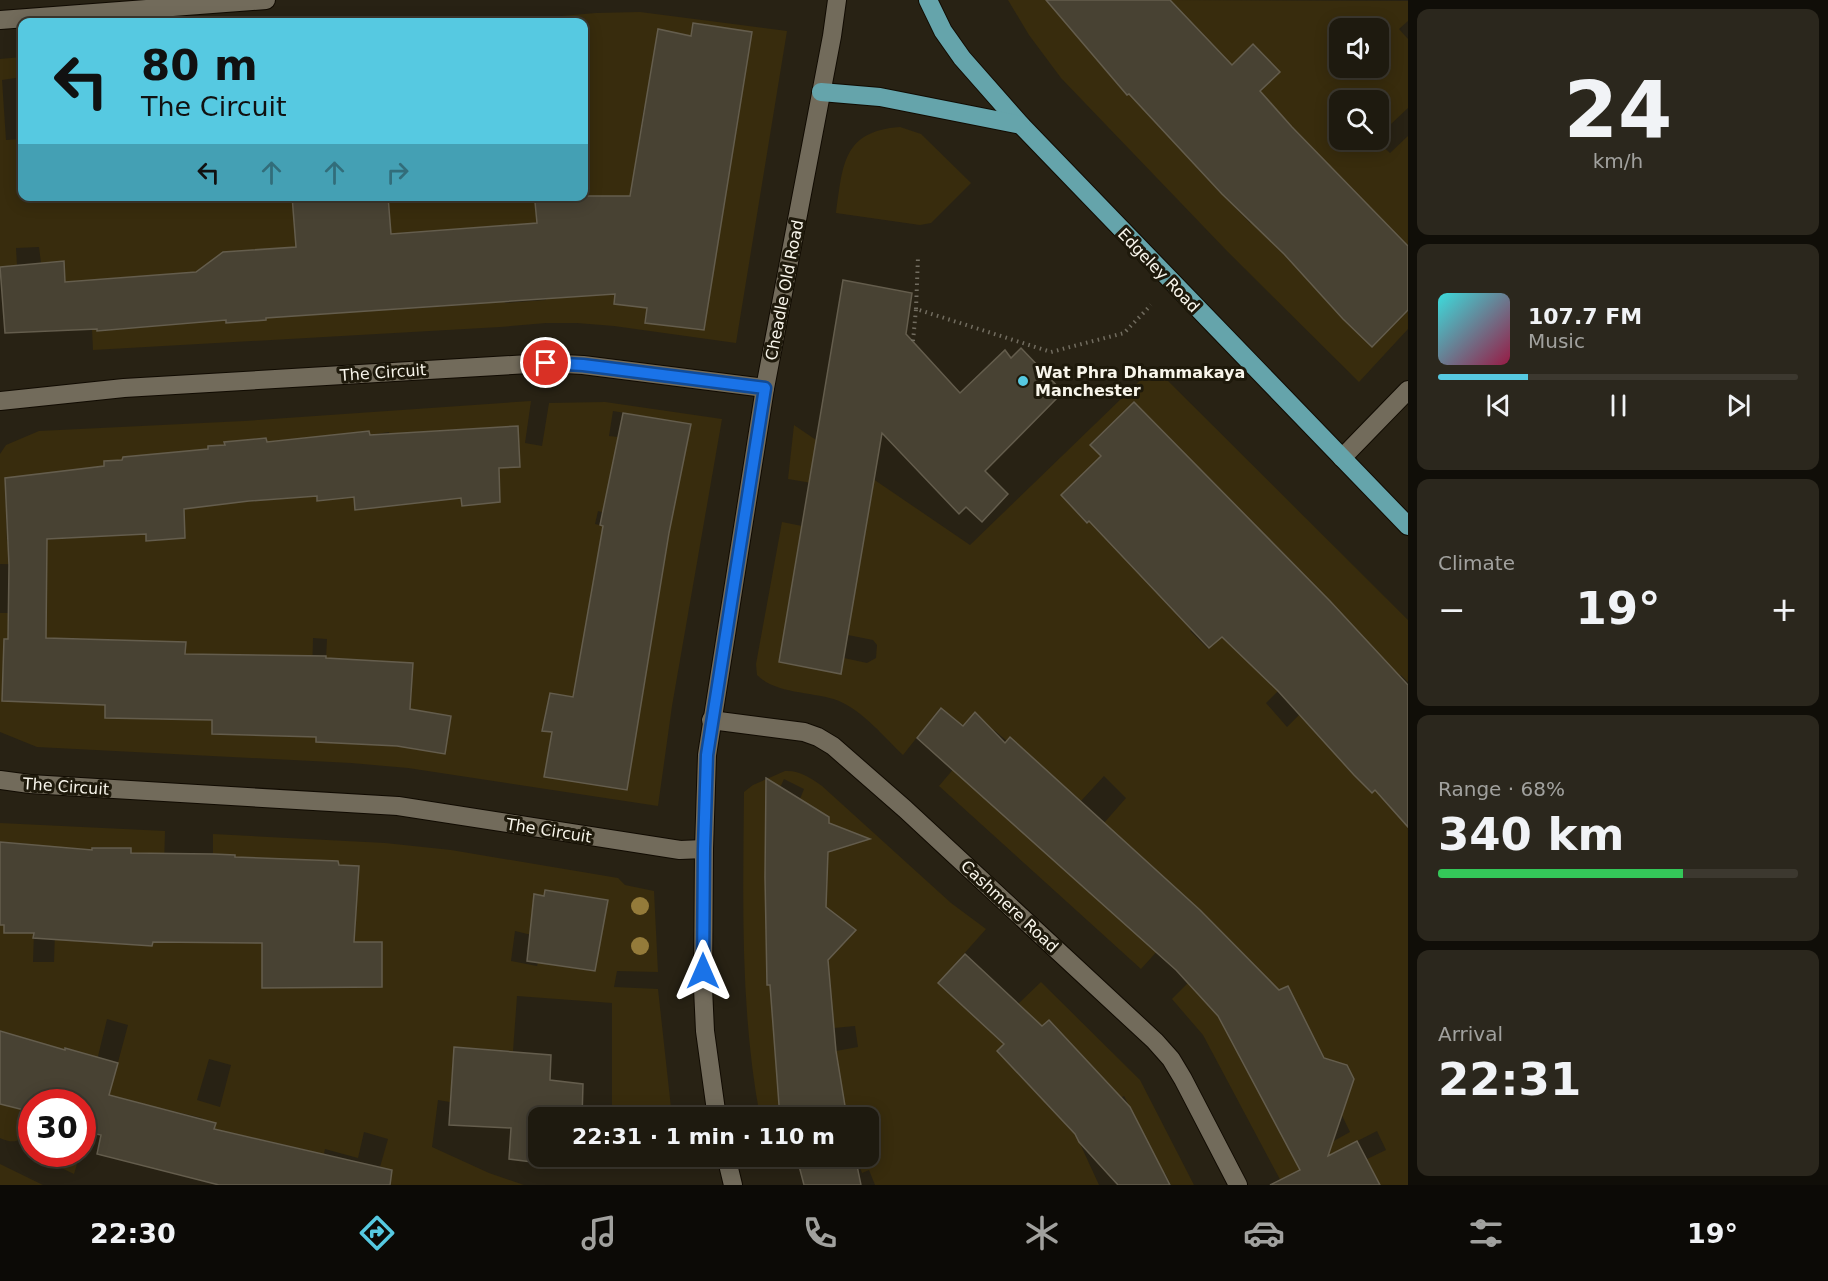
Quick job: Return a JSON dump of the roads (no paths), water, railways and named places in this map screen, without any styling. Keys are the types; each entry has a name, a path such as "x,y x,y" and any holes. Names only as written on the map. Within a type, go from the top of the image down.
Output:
{"main road":[{"name":"Edgeley Road","path":"928,0 943,31 962,58 1021,125 1408,526"},
{"path":"821,92 880,97 1021,125"}],"street":[{"path":"22,18 186,3 266,0"},
{"name":"Cheadle Old Road","path":"715,1107 705,1031 704,849 707,755 765,388 837,0"},
{"path":"0,20 18,18"},
{"name":"The Circuit","path":"0,401 124,388 546,363 583,365 765,388"},
{"path":"1342,458 1408,390"},
{"name":"Cashmere Road","path":"711,720 804,732 818,737 833,746 905,809 1124,1011 1166,1053 1183,1079 1238,1185"},
{"name":"The Circuit","path":"0,780 30,784 398,806 680,850 704,849"},
{"path":"729,1167 733,1185"}],"place":[{"name":"Wat Phra Dhammakaya Manchester","path":"1023,381"}]}
